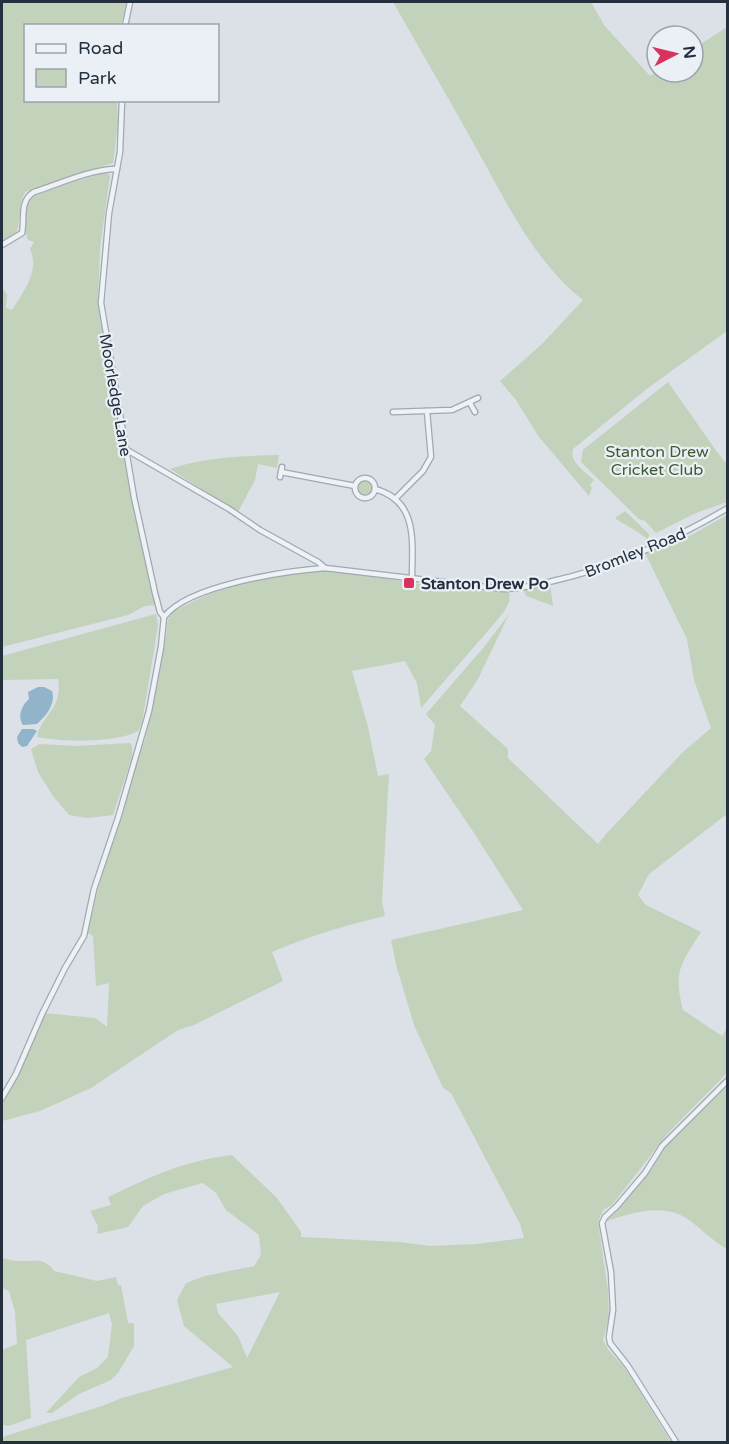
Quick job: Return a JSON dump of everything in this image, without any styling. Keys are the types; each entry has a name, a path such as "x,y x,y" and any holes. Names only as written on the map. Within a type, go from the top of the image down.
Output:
{"street":[{"path":"125,24 130,2"},
{"name":"Moorledge Lane","path":"122,102 122,133 109,213 101,303 136,507 160,612 164,617"},
{"path":"2,245 22,233 24,202 34,192 108,169 117,169"},
{"path":"393,411 452,410 478,398"},
{"path":"470,403 475,412"},
{"path":"396,498 423,471 431,458 427,411"},
{"name":"Bromley Road","path":"127,450 325,568"},
{"path":"281,472 355,486"},
{"path":"368,478 374,482 375,489 369,497 362,498 356,493 355,486 359,479 368,478"},
{"path":"375,489 396,498 406,513 411,530 412,579"},
{"name":"Bromley Road","path":"164,617 168,612 187,601 233,582 335,567 412,579 502,589 533,586 596,571 614,564 689,531 728,508"},
{"path":"2,1098 24,1057 65,968 84,936 94,889 118,818 149,711 164,617"},
{"path":"676,1443 628,1366 610,1344 613,1310 611,1272 602,1223 645,1173 662,1146 728,1080"}],"green space":[{"path":"2,2 127,2 121,24 24,24 24,102 117,102 118,123 113,163 25,192 21,202 16,234 2,241"},
{"path":"393,2 591,2 604,25 645,70 645,84 705,84 705,41 727,27 727,331 648,388 573,449 573,458 594,480 590,485 592,488 589,496 539,437 516,400 500,381 542,344 583,300 549,267 535,248 509,208"},
{"path":"103,173 110,176 100,248 98,305 130,492 155,605 145,606 128,615 2,647 2,287 7,295 6,308 12,310 26,288 32,273 33,257 30,249 34,242 28,240 25,229 25,211 32,195"},
{"name":"Stanton Drew Cricket Club","path":"668,382 727,464 727,502 696,513 656,533 581,462 583,450"},
{"path":"279,455 277,468 258,464 255,480 238,512 170,469 210,460"},
{"path":"365,480 373,488 365,496 357,488"},
{"path":"625,511 649,534 648,540 615,518"},
{"path":"727,515 727,814 649,874 638,895 646,905 701,932 681,968 680,997 683,1010 722,1036 727,1028 727,1073 668,1133 612,1205 603,1210 598,1222 608,1291 609,1317 603,1340 627,1371 671,1442 2,1442 2,1437 122,1398 233,1367 184,1326 177,1300 186,1283 205,1276 254,1266 261,1255 259,1235 226,1210 216,1193 203,1183 164,1194 143,1206 128,1227 97,1234 98,1226 90,1211 111,1205 108,1197 168,1170 198,1161 232,1155 277,1198 301,1232 301,1237 399,1242 430,1246 476,1244 524,1238 520,1224 451,1093 443,1088 414,1025 391,940 523,910 424,759 431,751 435,725 426,714 484,647 509,614 478,679 460,706 508,749 508,758 598,844 682,753 711,728 694,680 687,639 645,553 686,538","holes":["280,1292 247,1358 238,1336 218,1313 216,1304"]},
{"path":"333,570 432,586 509,591 510,595 507,606 499,618 421,708 417,683 405,661 352,671 368,727 378,776 389,774 382,901 385,916 328,931 272,952 283,981 194,1025 178,1030 91,1088 40,1111 2,1121 2,1103 20,1072 44,1013 95,1018 107,1027 109,983 96,986 93,936 88,933 98,889 145,740 169,616 203,597 239,584 296,573"},
{"path":"550,584 553,606 526,596 524,590"},
{"path":"156,614 158,625 142,723 138,731 117,738 89,740 37,737 43,722 58,698 58,679 2,680 2,656"},
{"path":"130,743 132,757 113,815 88,818 69,815 53,796 38,772 31,749 40,744 76,746"},
{"path":"727,1084 727,1249 677,1213 646,1211 605,1222 648,1172 666,1145"},
{"path":"2,1258 17,1261 40,1261 54,1271 97,1281 116,1277 118,1285 121,1285 128,1323 134,1323 134,1346 118,1373 111,1380 79,1394 52,1413 46,1413 79,1377 97,1368 108,1357 112,1324 109,1313 26,1340 31,1418 9,1426 2,1425 2,1350 17,1344 15,1312 9,1291 2,1288"}],"water":[{"path":"38,687 52,691 53,701 47,713 37,724 23,725 20,714 22,707 29,699 28,692"},
{"path":"22,729 37,731 27,746 22,747 17,737"}],"place":[{"name":"Stanton Drew Po","path":"409,583"}]}
